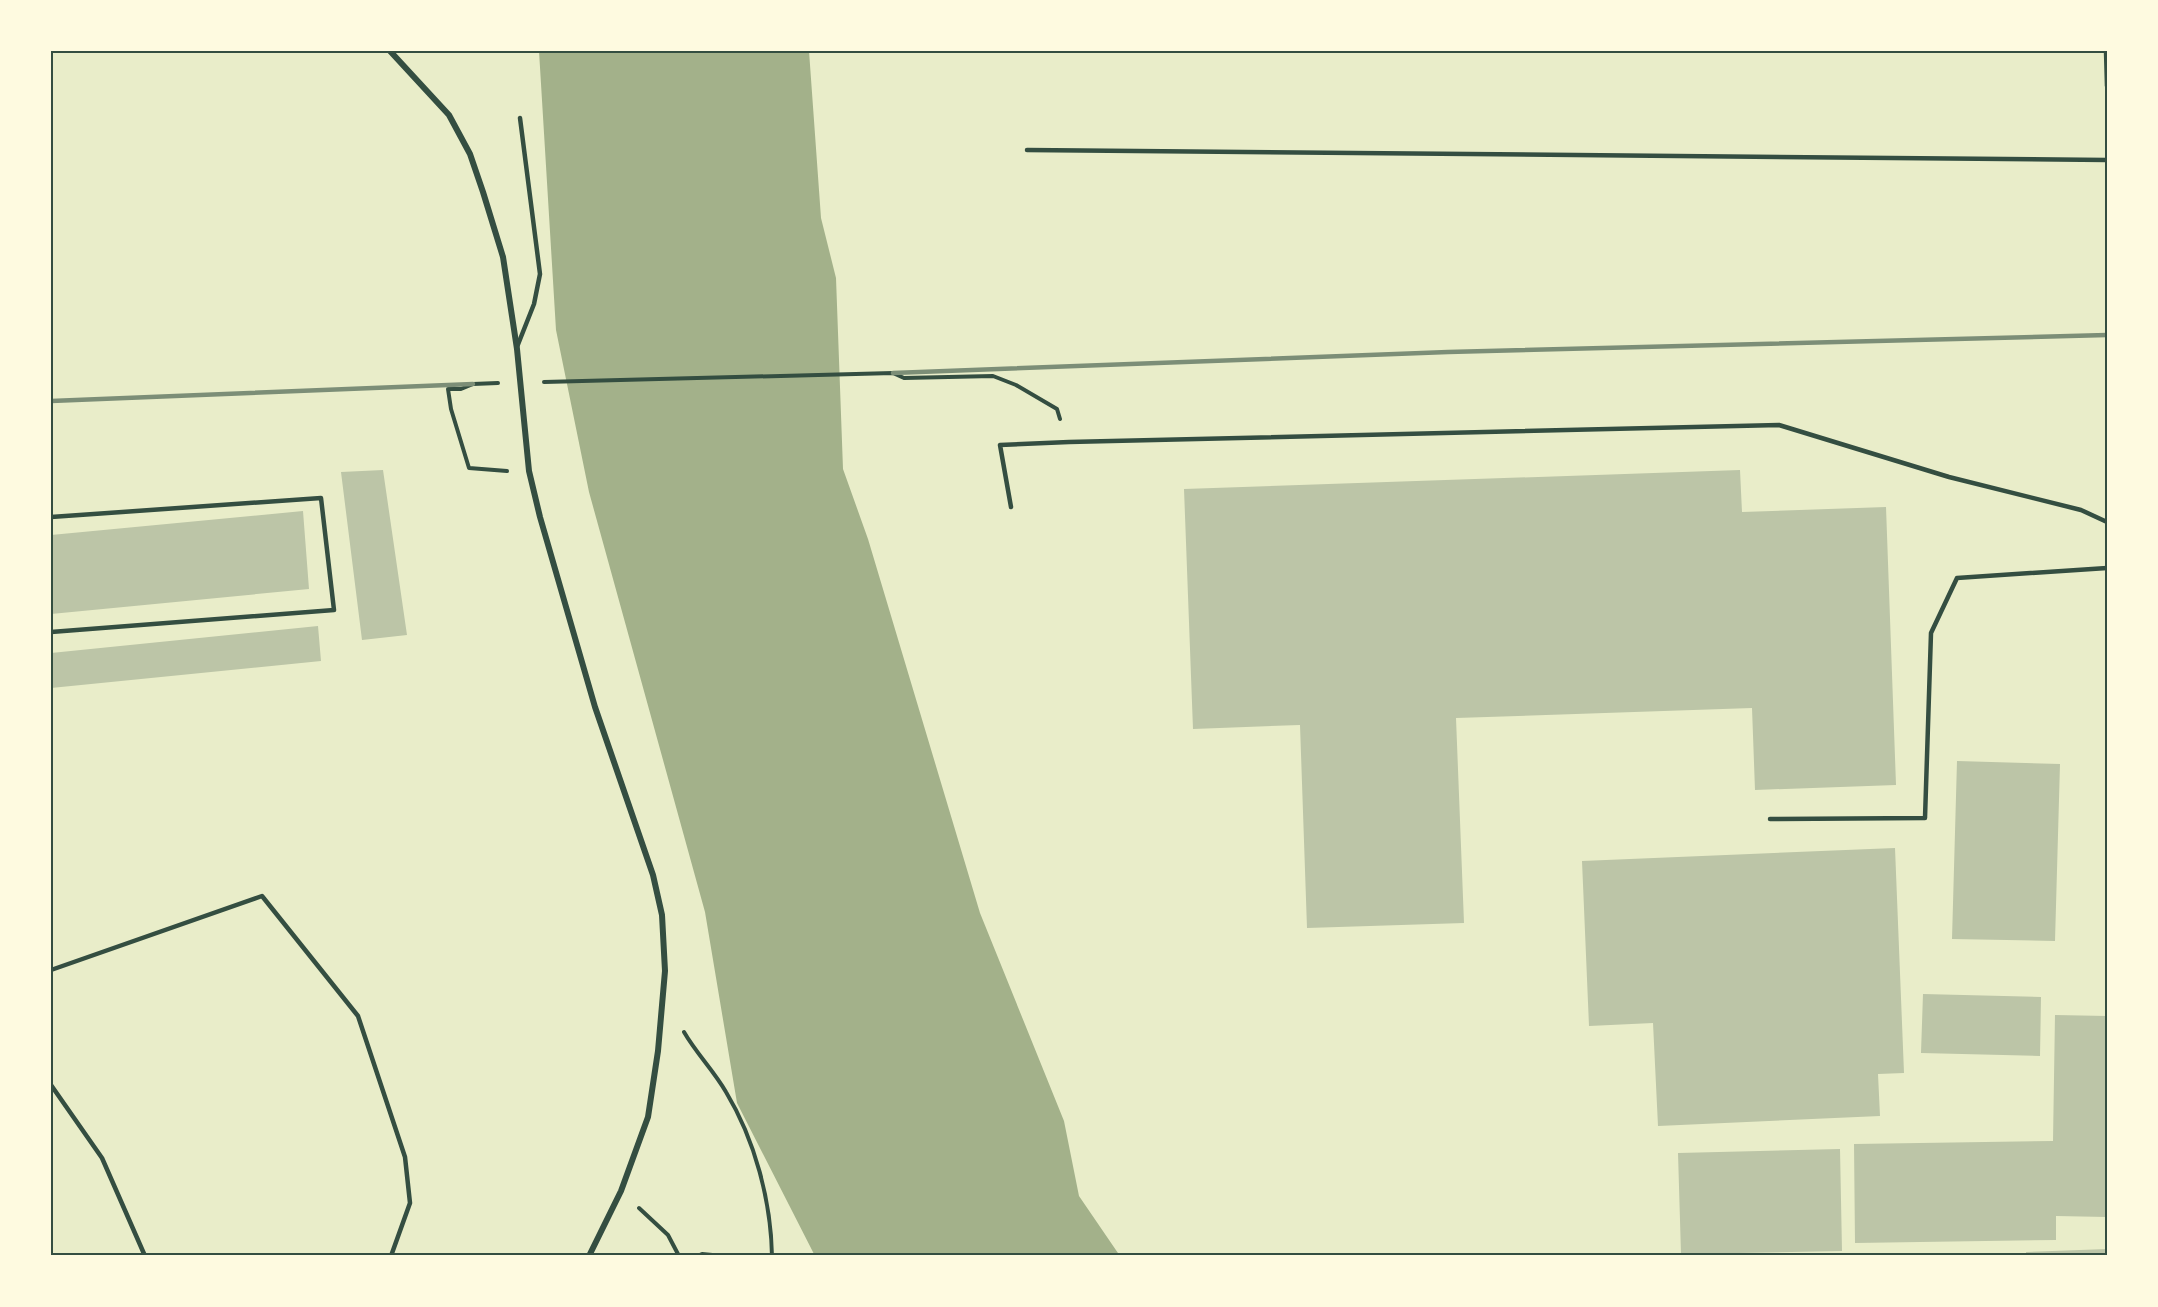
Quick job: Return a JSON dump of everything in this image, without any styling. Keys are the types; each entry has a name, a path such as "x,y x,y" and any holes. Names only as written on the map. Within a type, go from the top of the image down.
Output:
{"street":[{"path":"390,51 449,115 470,154 502,257 516,348 529,471 540,517 595,707 653,874 662,915 665,971 658,1051 648,1117 621,1191 589,1256"}],"lane":[{"path":"2106,51 2107,86"},
{"path":"516,348 534,304 540,274 520,118"},
{"path":"1027,150 2107,160"},
{"path":"1011,507 1000,445 1779,425 1948,477 2081,510 2107,522"},
{"path":"51,517 321,498 334,610 51,632"},
{"path":"1770,819 1925,818 1931,633 1957,578 2107,568"},
{"path":"51,970 262,896 358,1016 405,1157 410,1203 391,1256"},
{"path":"51,1084 102,1158 144,1256"}],"path":[{"path":"550,382 893,373 904,378 993,376 1016,385 1057,409"},
{"path":"473,384 448,389 451,409 469,468 498,471"},
{"path":"683,1030 727,1093 749,1139 759,1170 766,1205 772,1256"},
{"path":"621,1191 668,1235 680,1256"},
{"path":"697,1256 702,1254 723,1256"}],"shaded area":[{"path":"539,51 809,51 821,218 836,278 843,469 868,539 980,913 1064,1121 1079,1196 1120,1256 815,1256 737,1103 705,912 589,492 556,330"}],"building":[{"path":"383,470 407,635 362,640 341,472"},
{"path":"1740,470 1742,512 1886,507 1896,785 1755,790 1752,708 1456,718 1464,923 1307,928 1300,725 1193,729 1184,489"},
{"path":"303,511 309,589 51,614 51,535"},
{"path":"318,626 321,661 51,688 51,653"},
{"path":"1957,761 2060,764 2055,941 1952,939"},
{"path":"1895,848 1904,1073 1878,1074 1880,1116 1658,1126 1653,1023 1589,1026 1582,861"},
{"path":"1923,994 2041,997 2040,1056 1921,1053"},
{"path":"2055,1015 2107,1016 2107,1217 2056,1216 2056,1240 1855,1243 1854,1144 2053,1141"},
{"path":"1840,1149 1842,1251 1681,1254 1678,1153"},
{"path":"2107,1249 2107,1256 2026,1256 2026,1252"}],"railway":[{"path":"893,373 1448,352 2107,335"},
{"path":"51,401 473,384"}]}
